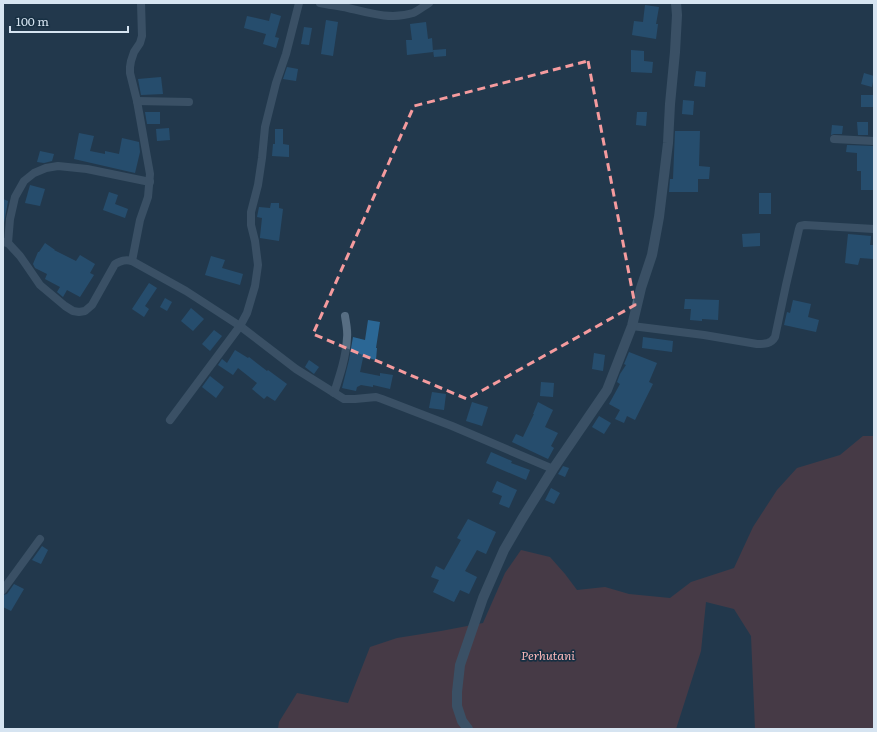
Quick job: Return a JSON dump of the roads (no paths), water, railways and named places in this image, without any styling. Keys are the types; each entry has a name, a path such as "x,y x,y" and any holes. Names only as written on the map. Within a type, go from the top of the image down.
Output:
{"street":[{"path":"132,261 140,220 148,197 150,182 149,165 130,73 131,61 134,52 140,44 142,36 141,3"},
{"path":"170,420 240,326 247,313 255,286 258,265 251,225 251,212 258,185 265,127 276,82 286,54 299,3"},
{"path":"320,3 375,15 388,16 399,16 414,12 429,3"},
{"path":"468,729 462,721 457,706 457,692 460,666 483,598 504,550 522,519 553,469 607,390 632,326 641,288 652,254 659,217 668,143 675,52 677,15 676,3"},
{"path":"137,101 189,102"},
{"path":"834,139 874,141"},
{"path":"150,182 80,168 58,166 46,168 34,173 24,181 15,197 6,242 20,256 40,284 73,311 80,312 92,305 115,264 121,261 132,261 186,291 240,326 296,368 344,399 376,397 382,399 452,426 553,469"},
{"path":"632,326 757,344 770,343 775,337 798,229 800,226 805,225 874,229"},
{"path":"334,393 341,373 347,337 345,316"},
{"path":"3,590 40,539"}],"park label":[{"name":"Perhutani","path":"548,656"}]}
